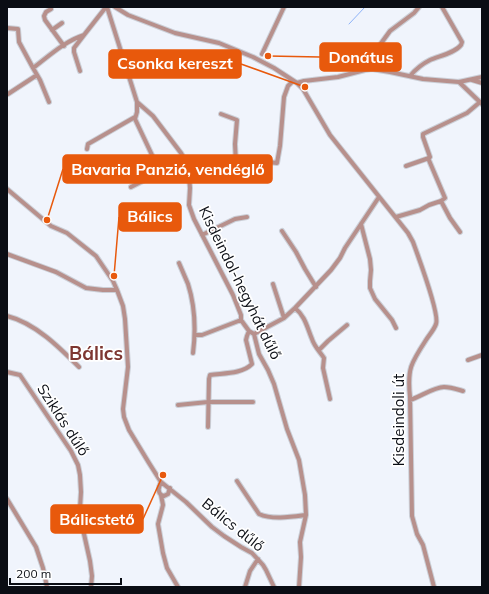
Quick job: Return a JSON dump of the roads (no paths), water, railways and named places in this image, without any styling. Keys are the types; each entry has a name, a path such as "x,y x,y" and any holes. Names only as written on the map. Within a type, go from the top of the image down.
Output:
{"street":[{"path":"80,70 74,48 107,7"},
{"path":"107,7 137,102 135,119 160,172 131,187"},
{"name":"Kisdeindoli út","path":"115,7 128,15 175,33 218,43 253,57 274,68 295,82 303,89 330,135 396,216 413,242 436,310 437,318 436,324 414,358 410,369 409,383 412,516 417,534 423,545 434,587"},
{"path":"262,54 284,7"},
{"path":"365,70 366,64 390,31 414,13 419,7"},
{"path":"410,76 428,61 462,45 462,42 442,7"},
{"path":"51,9 46,12 44,16 45,20 64,46"},
{"path":"52,30 62,23"},
{"path":"7,28 18,29 19,42 43,86 49,102"},
{"path":"33,68 84,34"},
{"path":"253,57 262,54"},
{"path":"262,54 265,57 262,62"},
{"path":"221,114 237,120 235,144 236,164 259,161 277,162 280,146 284,97 288,86 295,82 338,77 372,69 423,79 459,82 482,77"},
{"path":"8,94 37,75"},
{"path":"470,79 482,83"},
{"path":"396,216 420,210 445,198 428,158 430,155 423,134 467,113 481,103 459,82"},
{"name":"Kisdeindol-hegyhát dűlő","path":"137,102 153,116 181,153 189,176 189,205 194,219 233,295 242,320 249,331 254,334 259,354 274,384 287,429 299,460 305,495 306,515 300,542 301,557 299,587"},
{"path":"87,149 88,144 135,117"},
{"path":"406,166 428,158"},
{"path":"7,189 51,226 67,233 96,256 113,281 123,306 125,319 128,367 124,395 124,416 134,440 148,463 161,482 170,488 167,495 161,495"},
{"path":"254,334 284,318 316,287 340,258 360,224 379,197"},
{"path":"441,201 450,218 460,232"},
{"path":"202,235 235,219 247,217"},
{"path":"360,224 370,259 370,288 375,299 392,320 396,328"},
{"path":"282,231 316,287"},
{"path":"7,254 56,272 86,288 117,290"},
{"path":"179,263 188,284 193,303 195,335 193,353"},
{"path":"273,284 284,318"},
{"path":"295,308 301,313 306,321 312,340 324,358 323,368 330,399"},
{"path":"7,316 16,318 34,328 58,347 79,367"},
{"path":"195,335 202,335 242,320"},
{"path":"319,350 346,326"},
{"path":"208,427 210,375 235,372 248,368 252,364 246,340 249,331"},
{"path":"468,360 482,355"},
{"name":"Sziklás dűlő","path":"7,372 20,375 71,451 78,465 81,492 81,520 90,561 92,576 91,587"},
{"path":"410,400 442,387 463,391"},
{"path":"178,405 208,402 253,402"},
{"path":"237,481 252,503 256,512 261,515 288,517 306,515"},
{"path":"161,482 158,489 163,505 158,524 159,531 167,568 178,587"},
{"name":"Bálics dűlő","path":"170,488 212,527 252,553 266,570 274,587"},
{"path":"7,499 36,547 47,587"},
{"path":"245,587 250,571 258,559"}],"waterway":[{"path":"349,24 365,7"}],"place":[{"name":"Donátus","path":"268,56"},
{"name":"Csonka kereszt","path":"305,87"},
{"name":"Bavaria Panzió, vendéglő","path":"47,220"},
{"name":"Bálics","path":"114,276"},
{"name":"Bálicstető","path":"163,475"}],"district":[{"name":"Bálics","path":"96,353"}]}
